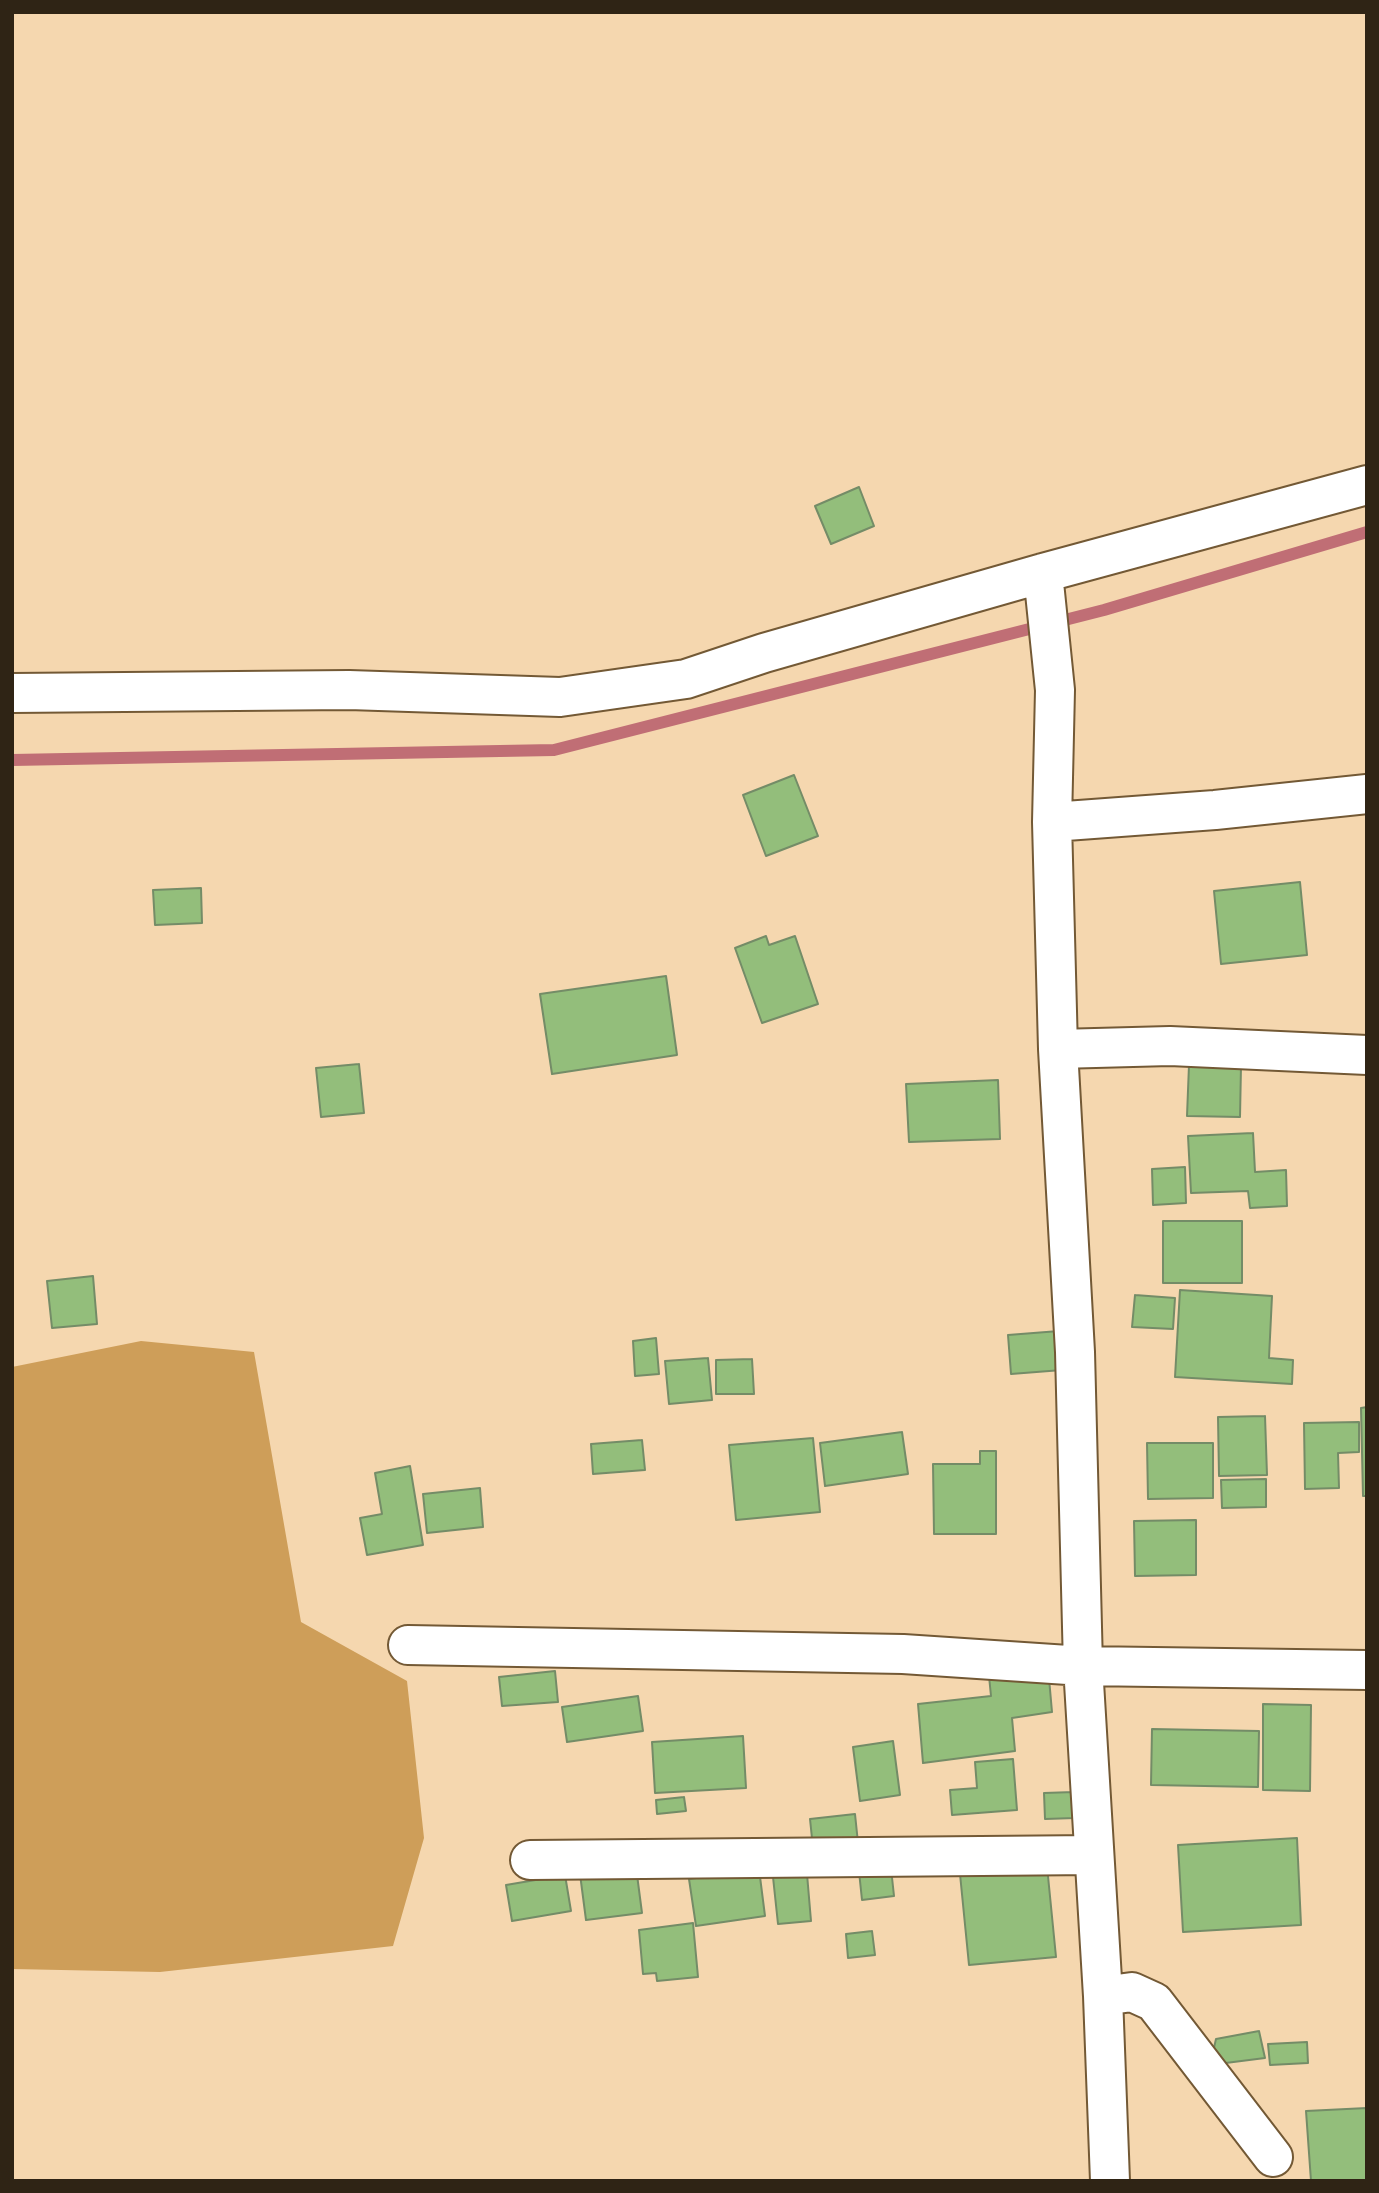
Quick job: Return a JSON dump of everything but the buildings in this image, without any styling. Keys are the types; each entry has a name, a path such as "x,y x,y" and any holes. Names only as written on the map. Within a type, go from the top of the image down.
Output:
{"street":[{"path":"12,693 349,690 560,697 686,679 764,653 1044,583 1367,485"},
{"path":"1044,583 1055,690 1052,822 1058,1049 1075,1352 1083,1666 1103,1996 1110,2181"},
{"path":"1052,822 1215,810 1367,793"},
{"path":"1058,1049 1170,1046 1367,1055"},
{"path":"408,1645 903,1654 1083,1666 1367,1670"},
{"path":"530,1860 1094,1855"},
{"path":"1103,1996 1132,1992 1154,2003 1273,2157"}],"shaded area":[{"path":"141,1341 254,1352 301,1622 407,1681 424,1838 393,1946 160,1972 12,1969 12,1367"}],"waterway":[{"path":"12,760 554,750 1104,610 1367,532"}]}
